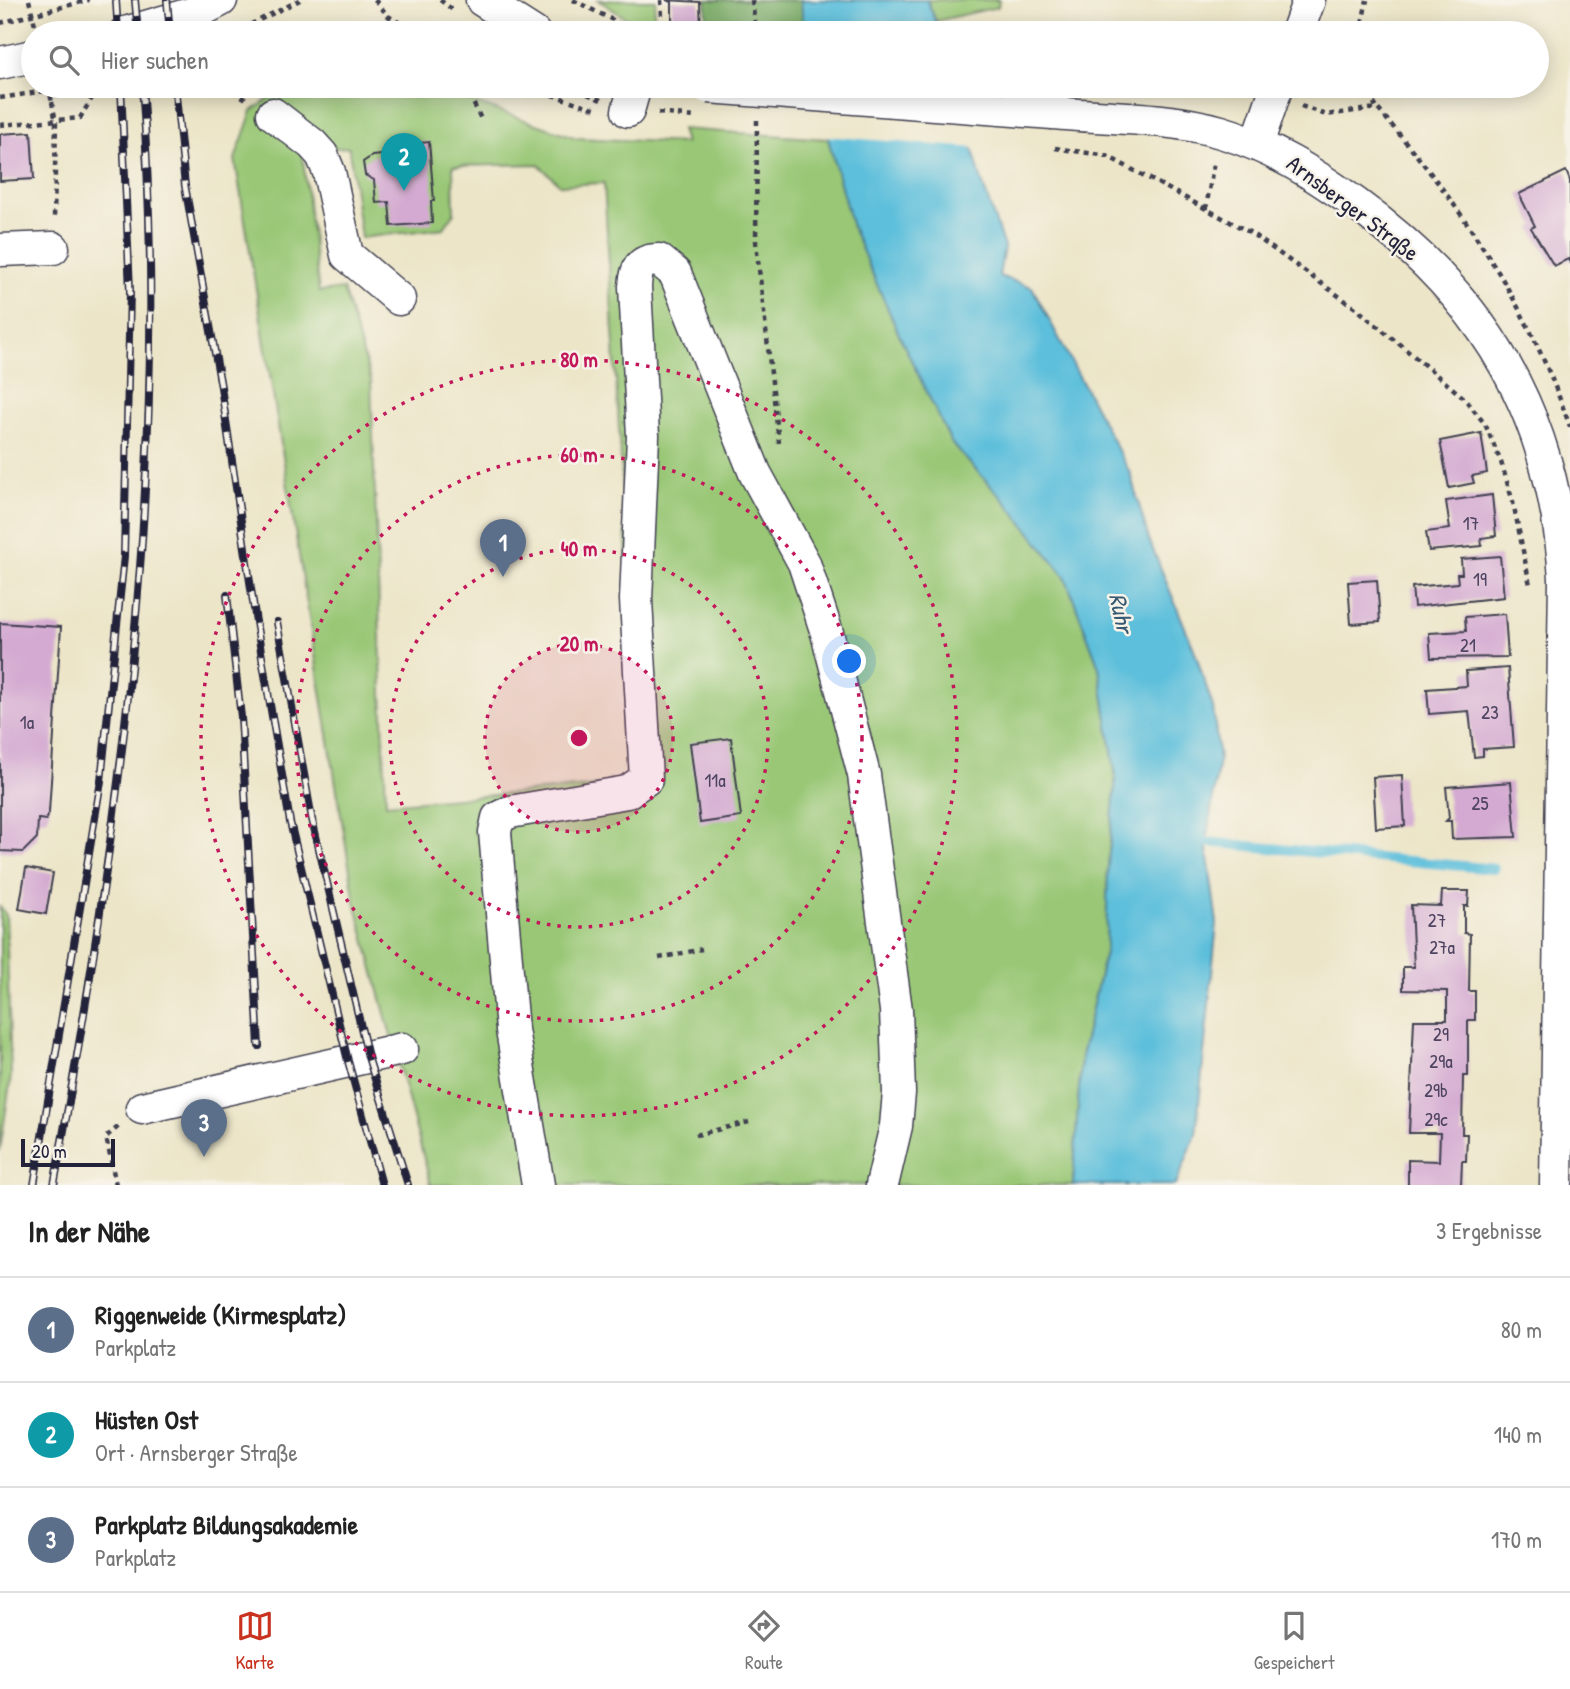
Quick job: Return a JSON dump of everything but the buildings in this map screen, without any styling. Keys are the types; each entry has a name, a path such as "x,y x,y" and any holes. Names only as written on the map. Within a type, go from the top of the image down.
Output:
{"street":[{"path":"166,21 200,11 221,0"},
{"path":"482,0 515,21"},
{"path":"1301,21 1309,0"},
{"path":"0,63 21,59"},
{"name":"Arnsberger Straße","path":"860,98 1171,122 1218,131 1257,144 1280,153 1323,180 1416,251 1448,284 1490,340 1525,402 1540,439 1557,500 1568,578 1565,845 1556,1185"},
{"path":"1257,144 1273,98"},
{"path":"274,114 312,144 321,155 329,172 347,255 399,299"},
{"path":"0,250 53,248"},
{"path":"538,1185 512,1030 495,832 498,818 510,812 627,792 646,779 636,600 643,436 635,287 637,269 642,263 659,260 664,261 675,273 755,473 804,563 827,633 864,775 896,1010 899,1093 896,1126 882,1185"},
{"path":"142,1108 402,1049"}],"path":[{"path":"30,0 34,21"},
{"path":"0,23 89,0"},
{"path":"257,21 300,0"},
{"path":"375,0 388,16 397,21"},
{"path":"573,0 612,21"},
{"path":"589,0 589,7"},
{"path":"661,0 662,21"},
{"path":"752,0 755,21"},
{"path":"1363,21 1367,0"},
{"path":"0,98 21,95"},
{"path":"51,98 56,122 53,248"},
{"path":"0,125 80,118 92,98"},
{"path":"471,98 482,121"},
{"path":"560,98 587,107 631,98 706,118"},
{"path":"1292,98 1326,115 1377,108"},
{"path":"1371,98 1425,164 1496,266 1535,338 1570,426"},
{"path":"757,112 756,243 780,455"},
{"path":"1051,147 1107,156 1251,233 1291,259 1411,351 1463,397 1485,424 1513,502 1530,585 1568,578"},
{"path":"659,958 702,948"},
{"path":"116,1185 106,1136 142,1108"},
{"path":"696,1135 749,1122"}],"green space":[{"path":"598,0 656,0 653,21 631,21"},
{"path":"706,0 801,0 803,21 707,21"},
{"path":"927,0 999,0 998,7 936,21"},
{"path":"270,98 462,98 577,138 685,143 681,129 828,139 852,227 902,341 952,444 1007,503 1065,576 1099,667 1116,777 1108,865 1106,948 1081,1057 1073,1185 431,1185 355,902 235,159 252,111","holes":["349,147 361,238 444,228 454,213 453,166 538,164 560,185 604,183 640,773 624,784 386,804 371,380 343,289 319,292 302,151"]},
{"path":"0,907 6,915 11,1076 0,1151"}],"water":[{"path":"801,0 927,0 935,21 803,21"},
{"name":"Ruhr","path":"817,98 958,98 1004,247 999,276 1032,287 1130,473 1149,540 1194,649 1213,707 1219,760 1206,842 1217,923 1196,1134 1176,1185 1073,1185 1081,1057 1106,948 1108,865 1116,777 1099,667 1065,576 1007,503 952,444 902,341 852,227"}],"pier":[{"path":"814,98 961,98 976,148 824,136"}],"waterway":[{"path":"1195,841 1494,869"}],"railway":[{"path":"116,0 117,21"},
{"path":"135,0 137,21"},
{"path":"167,0 169,21"},
{"path":"34,1185 101,781 124,556 130,291 122,98"},
{"path":"54,1185 100,912 134,638 145,500 150,362 149,224 143,98"},
{"path":"176,98 185,186 221,387 256,622 290,822 348,1061 382,1185"},
{"path":"227,595 241,717 259,1046"},
{"path":"277,622 312,819 368,1057 408,1185"}],"place":[{"name":"Hüsten Ost","path":"404,191"},
{"name":"Riggenweide (Kirmesplatz)","path":"503,577"},
{"name":"Parkplatz Bildungsakademie","path":"204,1157"}]}
